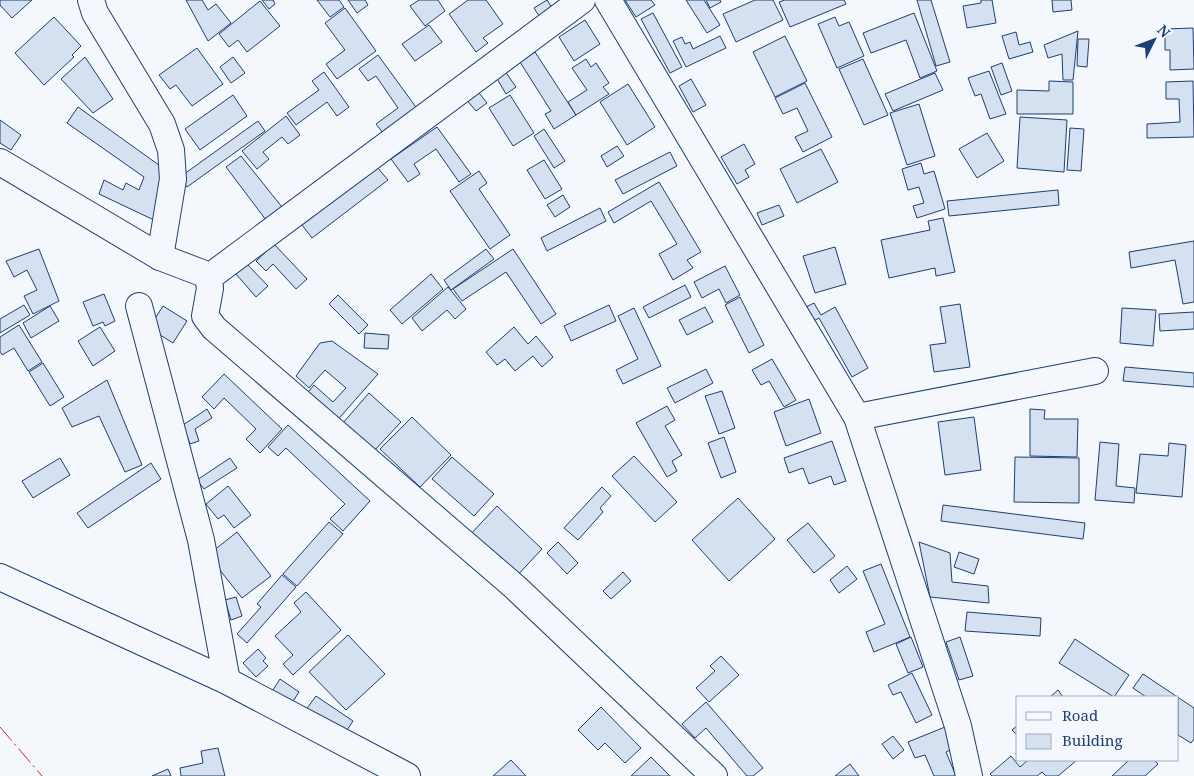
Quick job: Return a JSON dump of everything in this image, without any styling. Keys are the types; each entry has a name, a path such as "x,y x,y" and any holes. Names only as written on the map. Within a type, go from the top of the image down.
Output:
{"street":[{"path":"91,0 95,13 162,124 171,150 173,180 160,257"},
{"path":"208,278 582,0"},
{"path":"608,0 857,417 958,726 969,776"},
{"path":"0,162 160,257 202,273 208,278 210,288 205,316 214,328 515,587 714,776"},
{"path":"139,306 201,540 227,681"},
{"path":"857,417 1095,371"},
{"path":"0,577 227,681 407,776"}],"building":[{"path":"0,0 32,0 12,18 0,5"},
{"path":"186,0 202,0 208,10 216,4 231,23 208,41"},
{"path":"262,0 273,0 275,4 269,9"},
{"path":"317,0 339,0 344,7 330,17"},
{"path":"348,0 365,0 368,5 357,13"},
{"path":"419,0 438,0 445,11 425,26 410,6"},
{"path":"468,0 486,0 503,24 483,38 488,43 476,52 449,14"},
{"path":"547,0 557,16 544,24 534,8"},
{"path":"625,0 651,0 655,5 636,17"},
{"path":"686,0 704,0 720,25 707,33"},
{"path":"706,0 720,0 721,2 710,8"},
{"path":"755,0 773,0 783,20 736,42 723,14"},
{"path":"785,0 844,0 846,4 790,27 779,2"},
{"path":"917,0 931,0 950,62 936,66"},
{"path":"981,0 992,0 996,23 967,28 963,6 981,3"},
{"path":"1052,0 1071,0 1072,10 1053,12"},
{"path":"260,1 280,26 247,52 238,40 229,47 219,34"},
{"path":"345,8 376,51 337,79 326,64 345,50 325,23"},
{"path":"653,13 682,67 670,73 641,19"},
{"path":"914,13 937,71 920,78 906,40 871,53 863,33"},
{"path":"54,17 81,46 72,55 74,57 44,85 15,53"},
{"path":"835,17 839,26 849,22 864,56 837,68 818,24"},
{"path":"585,20 600,44 574,61 559,37"},
{"path":"429,25 442,42 415,61 402,44"},
{"path":"1193,28 1194,69 1170,70 1170,50 1165,50 1165,29"},
{"path":"1078,31 1073,80 1063,80 1062,54 1048,58 1044,45"},
{"path":"1016,32 1019,45 1030,42 1033,52 1009,59 1002,36"},
{"path":"720,36 726,48 686,67 673,41 682,37 685,44 690,42 693,49"},
{"path":"785,36 807,81 775,97 753,52"},
{"path":"1078,39 1089,39 1087,67 1077,66"},
{"path":"197,48 223,84 192,106 176,85 170,89 159,75"},
{"path":"535,52 576,115 554,129 545,114 551,111 520,62"},
{"path":"378,55 421,114 387,138 376,124 398,108 376,76 368,81 359,69"},
{"path":"85,57 113,99 93,113 61,79"},
{"path":"233,57 245,73 231,83 220,67"},
{"path":"586,59 591,67 596,63 609,83 603,87 609,94 576,115 568,102 587,90 572,68"},
{"path":"863,59 888,115 864,125 839,69"},
{"path":"1002,63 1012,91 1001,95 991,67"},
{"path":"505,71 516,87 506,94 496,77"},
{"path":"989,71 1006,114 990,119 981,94 975,96 968,78"},
{"path":"324,72 349,107 337,116 327,102 296,125 287,113 319,90 312,81"},
{"path":"935,73 943,90 893,111 885,94"},
{"path":"691,79 706,105 693,112 679,86"},
{"path":"1049,81 1073,82 1073,114 1017,114 1017,90 1049,91"},
{"path":"1193,81 1194,137 1147,138 1147,124 1180,122 1179,99 1166,99 1166,82"},
{"path":"805,83 832,137 803,152 795,137 808,131 797,108 783,114 775,98"},
{"path":"628,84 655,127 627,145 600,102"},
{"path":"476,89 487,103 476,111 465,98"},
{"path":"233,95 247,116 200,150 185,129"},
{"path":"510,95 534,133 513,146 489,108"},
{"path":"919,104 935,156 907,165 890,113"},
{"path":"78,107 163,168 154,220 99,194 104,180 123,190 126,183 139,190 144,177 67,123"},
{"path":"286,116 300,135 288,144 282,137 263,152 269,159 257,169 242,151"},
{"path":"1020,117 1067,120 1064,172 1017,168"},
{"path":"0,120 21,135 11,150 0,143"},
{"path":"258,121 265,131 187,187 180,177"},
{"path":"437,127 471,174 459,182 436,149 414,164 420,174 408,182 391,159"},
{"path":"1070,128 1084,129 1081,171 1067,170"},
{"path":"544,129 565,161 554,168 534,136"},
{"path":"987,133 1004,161 977,178 959,149"},
{"path":"744,144 755,164 745,170 749,177 737,184 721,157"},
{"path":"617,146 624,156 607,167 601,156"},
{"path":"821,149 838,182 797,203 780,169"},
{"path":"670,152 677,166 623,194 615,180"},
{"path":"241,156 282,207 266,220 226,167"},
{"path":"544,160 562,189 545,199 527,170"},
{"path":"921,163 924,174 934,171 945,209 917,218 913,206 924,203 919,187 908,190 902,169"},
{"path":"377,167 388,180 312,238 302,225"},
{"path":"479,171 487,183 479,189 510,235 490,249 450,191"},
{"path":"659,182 701,252 687,260 693,268 673,280 659,254 677,244 651,201 614,223 608,212"},
{"path":"1058,190 1059,205 949,216 947,201"},
{"path":"563,195 570,207 555,217 547,205"},
{"path":"779,205 784,216 762,225 757,213"},
{"path":"600,208 606,221 547,251 541,238"},
{"path":"943,218 955,272 936,276 935,268 889,278 881,240 930,230 928,221"},
{"path":"1194,241 1194,302 1183,304 1175,260 1131,268 1129,252"},
{"path":"274,244 307,279 296,289 273,264 266,271 256,261"},
{"path":"835,247 846,284 815,293 803,256"},
{"path":"39,249 59,301 33,314 24,296 37,290 27,270 14,277 6,261"},
{"path":"486,249 494,259 451,290 444,280"},
{"path":"513,249 556,314 541,324 506,272 462,301 453,289"},
{"path":"247,264 268,286 256,297 236,274"},
{"path":"725,266 740,295 726,303 719,289 702,298 694,282"},
{"path":"431,274 443,289 402,324 390,310"},
{"path":"685,285 691,297 649,318 643,307"},
{"path":"448,287 466,309 455,319 447,310 422,331 412,318"},
{"path":"104,294 115,321 105,326 103,322 93,326 83,302"},
{"path":"338,295 368,325 359,334 329,304"},
{"path":"740,297 764,345 749,353 725,305"},
{"path":"814,303 821,315 835,307 868,368 852,377 819,318 812,322 804,308"},
{"path":"960,304 970,367 934,372 930,345 946,343 940,307"},
{"path":"24,305 30,315 0,333 0,319"},
{"path":"609,305 616,321 571,341 564,326"},
{"path":"50,306 59,321 31,338 23,323"},
{"path":"163,306 187,321 173,343 149,328"},
{"path":"705,307 713,322 687,335 679,320"},
{"path":"634,308 661,366 623,384 616,370 638,359 618,316"},
{"path":"1122,308 1156,310 1153,346 1120,343"},
{"path":"1194,312 1194,329 1160,331 1159,314"},
{"path":"19,325 42,362 28,371 14,348 2,355 0,351 0,337"},
{"path":"100,327 115,351 93,366 78,341"},
{"path":"514,327 528,344 536,336 553,357 542,367 533,356 515,371 505,359 497,365 486,352"},
{"path":"365,333 389,335 388,349 364,348"},
{"path":"332,341 378,374 334,424 304,397 314,385 333,402 346,388 325,370 309,388 296,376 320,343"},
{"path":"772,359 796,400 784,407 769,381 761,385 752,370"},
{"path":"43,363 64,397 50,406 29,372"},
{"path":"1125,367 1194,373 1194,387 1123,381"},
{"path":"706,369 713,383 675,403 667,388"},
{"path":"224,374 282,429 260,453 246,439 256,429 224,398 214,409 202,397"},
{"path":"107,380 142,465 125,472 99,416 72,427 62,408"},
{"path":"722,391 735,428 719,434 705,396"},
{"path":"369,393 401,422 373,452 342,424"},
{"path":"809,399 821,433 786,446 774,412"},
{"path":"667,406 675,420 665,426 682,455 672,461 677,471 667,477 636,423"},
{"path":"207,409 212,418 195,429 199,441 190,444 183,425"},
{"path":"1030,409 1045,410 1044,419 1078,419 1077,457 1030,456"},
{"path":"412,417 451,455 420,487 380,449"},
{"path":"974,417 981,470 945,475 938,422"},
{"path":"288,425 370,501 343,531 330,519 345,504 286,448 278,456 268,447"},
{"path":"724,437 736,472 721,478 708,443"},
{"path":"832,441 846,481 834,485 831,476 809,484 803,468 789,473 784,458"},
{"path":"1100,442 1119,444 1116,486 1135,488 1134,503 1095,500"},
{"path":"1169,443 1186,445 1182,497 1136,493 1140,454 1168,456"},
{"path":"634,456 677,502 655,522 612,476"},
{"path":"452,457 494,494 474,516 432,479"},
{"path":"1015,457 1079,458 1079,503 1014,502"},
{"path":"60,458 70,475 33,498 22,481"},
{"path":"230,458 237,468 204,489 197,480"},
{"path":"151,463 161,479 88,528 77,513"},
{"path":"228,486 251,515 234,528 224,515 218,519 206,504"},
{"path":"602,487 611,496 600,508 603,512 578,540 564,528"},
{"path":"738,498 775,539 729,581 692,540"},
{"path":"943,505 1085,523 1083,539 941,521"},
{"path":"497,506 542,549 513,580 468,537"},
{"path":"329,522 343,534 297,586 283,574"},
{"path":"808,523 835,556 814,573 787,540"},
{"path":"237,532 271,576 242,598 208,555"},
{"path":"558,542 578,563 567,574 547,553"},
{"path":"919,542 950,553 952,582 988,586 989,603 930,597"},
{"path":"959,552 979,559 974,574 954,567"},
{"path":"881,564 910,637 874,652 866,632 885,624 863,571"},
{"path":"847,566 857,579 839,593 830,580"},
{"path":"623,572 631,581 611,599 603,591"},
{"path":"282,575 296,587 247,643 237,634 261,607 257,604"},
{"path":"306,592 341,630 293,675 283,664 293,655 275,636 301,612 294,603"},
{"path":"236,597 242,616 231,620 225,600"},
{"path":"967,612 1041,618 1040,636 965,631"},
{"path":"348,635 385,674 346,710 309,672"},
{"path":"911,637 923,667 908,673 896,644"},
{"path":"960,637 973,676 959,680 946,642"},
{"path":"1075,639 1129,675 1115,696 1112,696 1059,663"},
{"path":"258,649 266,658 263,661 268,666 256,677 243,663"},
{"path":"721,656 739,675 709,702 696,688 715,671 710,666"},
{"path":"912,673 932,715 916,723 901,692 893,695 888,685"},
{"path":"1143,674 1176,696 1145,696 1133,688"},
{"path":"280,679 299,692 290,706 271,693"},
{"path":"1058,690 1062,696 1051,696"},
{"path":"316,696 353,721 343,736 305,711"},
{"path":"1179,698 1194,708 1194,739 1191,743 1179,736"},
{"path":"706,702 763,768 753,776 747,776 706,728 695,738 682,724"},
{"path":"601,707 641,748 625,763 605,743 598,750 578,730"},
{"path":"945,727 954,748 946,752 956,776 934,776 925,755 915,758 908,742"},
{"path":"893,736 904,750 893,759 882,744"},
{"path":"218,748 225,776 181,776 180,768 203,763 201,751"},
{"path":"1011,756 1020,767 1027,761 1076,761 1058,776 1046,776 1042,772 1037,776 992,776 990,774"},
{"path":"651,757 670,776 631,776"},
{"path":"511,760 526,776 493,776"},
{"path":"1128,761 1155,761 1158,764 1145,776 1112,776"},
{"path":"850,764 859,776 835,776"},
{"path":"168,769 171,776 152,776"}],"power":[{"path":"0,727 42,776"}]}
